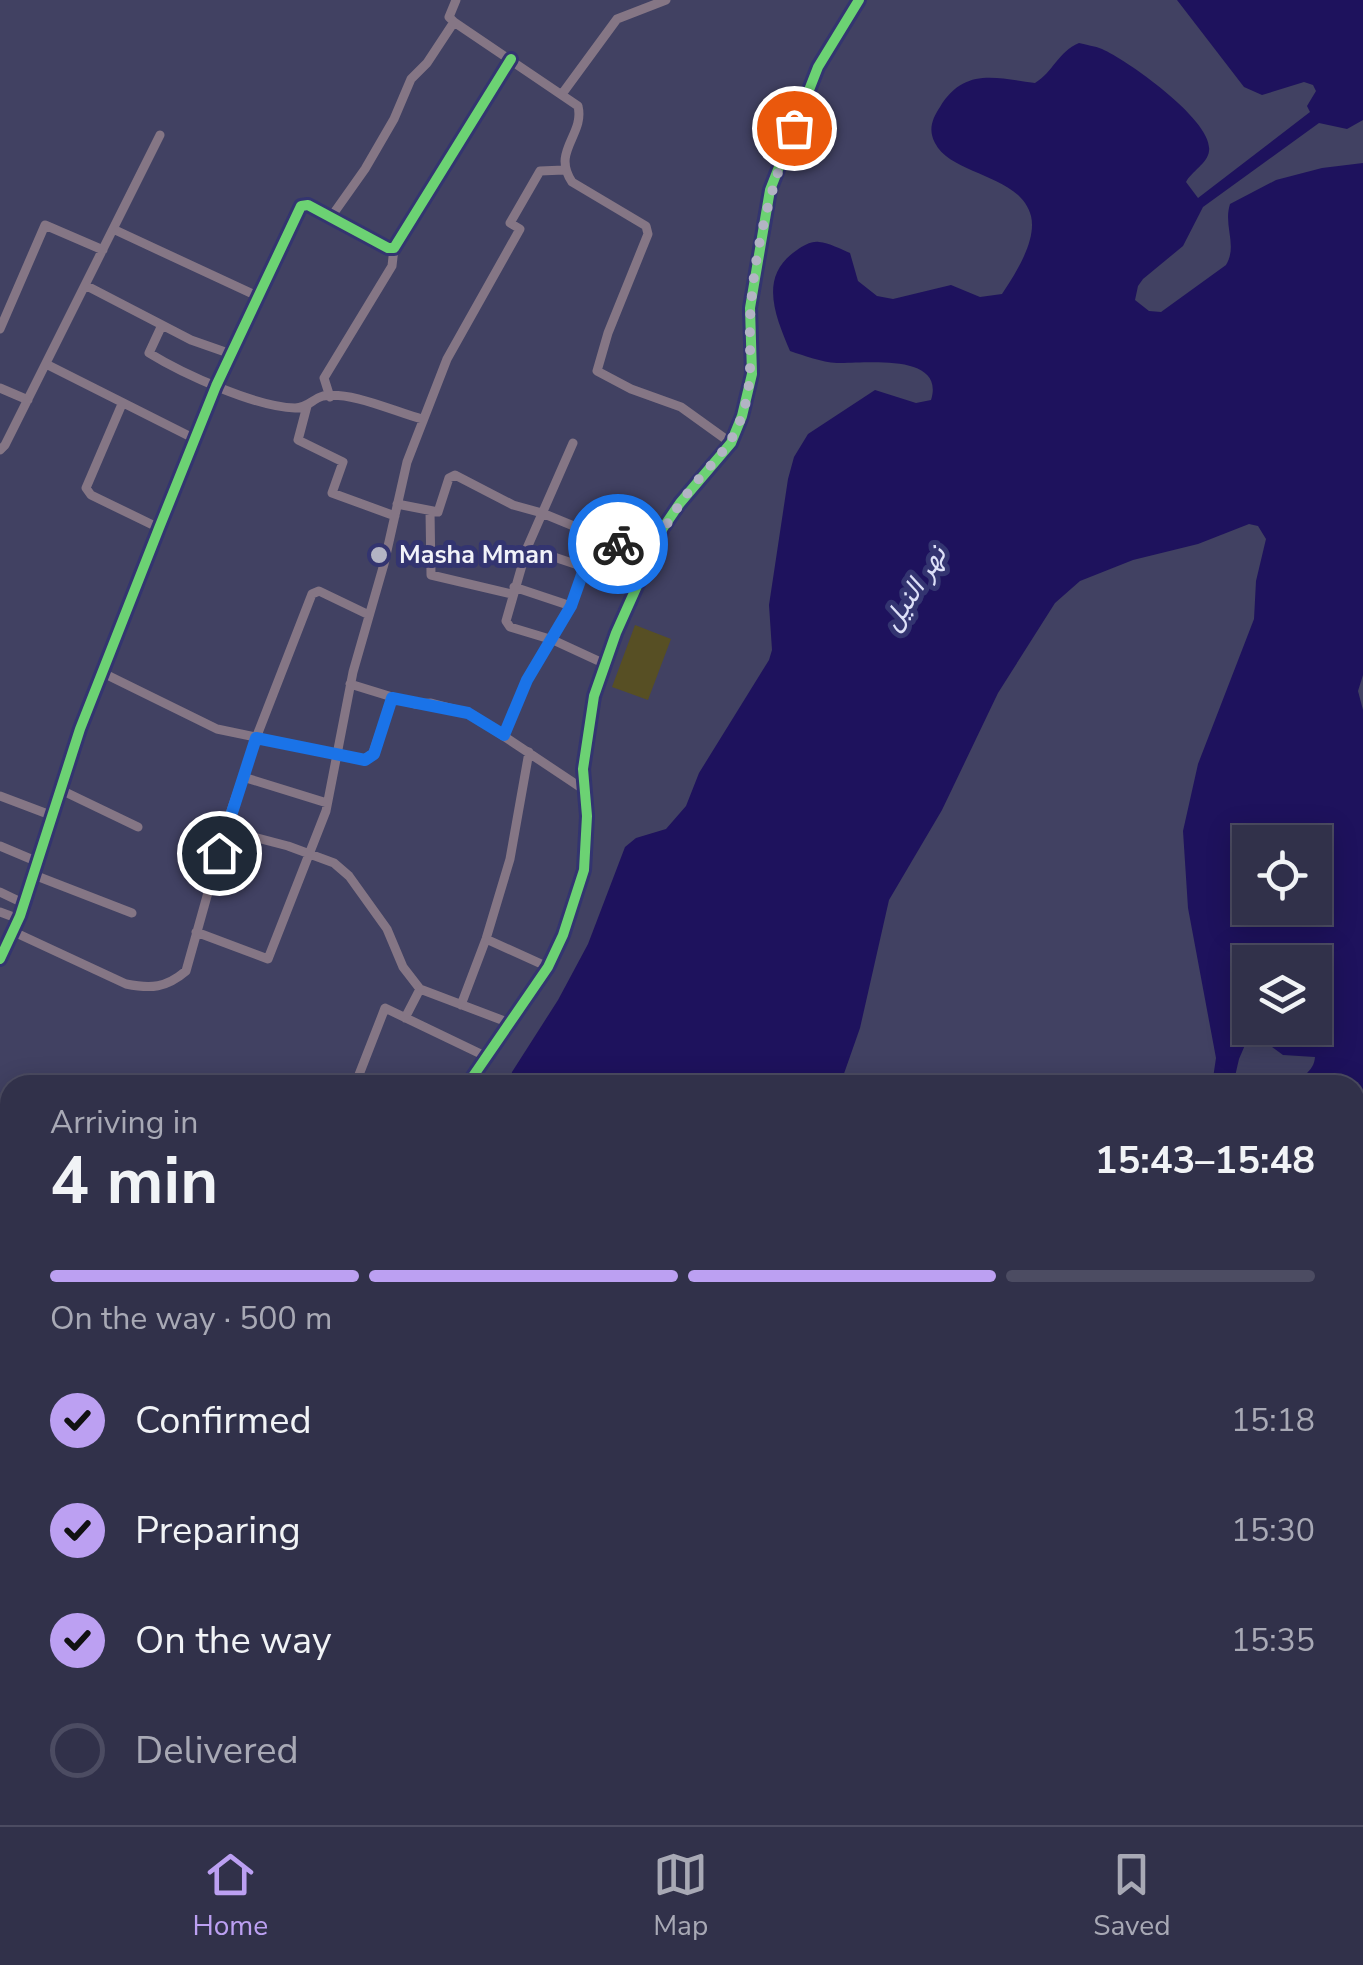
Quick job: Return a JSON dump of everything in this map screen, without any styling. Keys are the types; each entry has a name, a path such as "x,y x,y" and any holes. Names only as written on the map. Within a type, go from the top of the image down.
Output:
{"street":[{"path":"456,0 449,17 454,22 562,94 580,111 566,152 564,170 572,182 646,226 648,234 597,371 681,407 731,443"},
{"path":"562,94 617,19 666,0"},
{"path":"473,1075 548,967 563,935 584,870 586,730 605,664 649,557 680,503 731,443 742,416 752,374 750,308 770,190 818,67 859,0"},
{"path":"331,217 366,169 411,79 427,63 454,22"},
{"path":"330,396 324,378 392,266 394,248 511,59"},
{"path":"0,450 6,446 160,135"},
{"path":"196,932 268,960 327,803 350,684 403,473 422,420 447,359 520,229 510,223 540,172 564,170"},
{"path":"0,959 19,919 102,673 159,528 216,386 301,206 308,204 394,248"},
{"path":"0,328 46,225 103,250"},
{"path":"113,229 257,296"},
{"path":"85,286 231,354"},
{"path":"162,325 149,353 216,386 287,406 307,406 330,396 370,402 422,420"},
{"path":"46,364 195,439"},
{"path":"0,388 28,400"},
{"path":"122,404 86,488 91,495 159,528"},
{"path":"307,406 298,440 343,462 332,492 395,516"},
{"path":"573,442 527,548 512,591 507,624 605,664"},
{"path":"398,504 440,510 449,478 455,475 504,501 649,557"},
{"path":"430,511 431,575 571,606"},
{"path":"504,735 527,680 571,606 596,535"},
{"path":"527,548 584,567"},
{"path":"14,932 126,984 144,988 173,982 186,971 256,738 315,591 369,615"},
{"path":"102,673 208,726 365,760 370,758 392,698"},
{"path":"350,684 392,698 468,713 584,789"},
{"path":"461,1006 510,859 530,752"},
{"path":"243,777 327,803"},
{"path":"61,790 138,828"},
{"path":"0,796 52,816"},
{"path":"226,830 334,863 349,876 387,928 403,967 420,989 507,1022"},
{"path":"0,846 38,862"},
{"path":"34,875 132,913"},
{"path":"0,892 24,904"},
{"path":"0,912 19,919"},
{"path":"486,939 548,967"},
{"path":"405,1018 420,989"},
{"path":"359,1075 385,1008 485,1056"}],"shaded area":[{"path":"635,625 671,639 648,700 612,687"}],"water":[{"name":"نهر النيل","path":"1177,0 1363,0 1363,120 1347,129 1319,123 1203,207 1183,246 1143,279 1135,300 1149,311 1161,312 1226,265 1231,250 1230,204 1276,180 1363,163 1363,675 1358,691 1363,710 1363,1075 1304,1075 1315,1057 1283,1055 1269,1045 1332,1045 1332,945 1232,945 1232,1045 1245,1045 1235,1075 1213,1075 1216,1058 1188,908 1183,831 1198,764 1254,619 1256,581 1266,539 1258,526 1249,524 1080,581 1055,603 998,693 942,810 889,900 860,1028 844,1075 511,1075 588,944 625,847 636,838 666,829 686,806 699,773 769,660 769,605 788,479 794,457 808,434 875,390 916,403 931,400 932,385 926,374 915,367 882,362 831,362 790,351 773,297 777,272 785,260 804,245 819,242 850,253 858,281 877,296 893,299 951,285 980,297 1002,294 1028,246 1031,216 1014,192 944,154 932,134 933,120 949,94 959,86 982,78 1035,83 1079,43 1102,49 1130,65 1167,93 1198,124 1207,138 1209,151 1186,182 1198,198 1310,112 1307,106 1316,91 1304,82 1262,95 1244,87"}],"cycle path":[{"path":"474,1075 548,967 563,935 584,870 587,816 583,769 594,696 616,633 663,528 731,443 742,416 752,374 750,308 770,190 818,67 859,0"},
{"path":"0,959 20,916 80,729 159,528 216,386 301,206 308,205 394,248 511,59"}],"way so far":[{"path":"618,544 649,557 680,503 731,443 752,374 750,308 770,190 794,128"}],"place":[{"name":"Masha Mman","path":"379,555"}],"route":[{"path":"219,853 256,738 365,760 374,754 392,698 468,713 504,735 527,680 571,606 596,535 618,544"}]}
